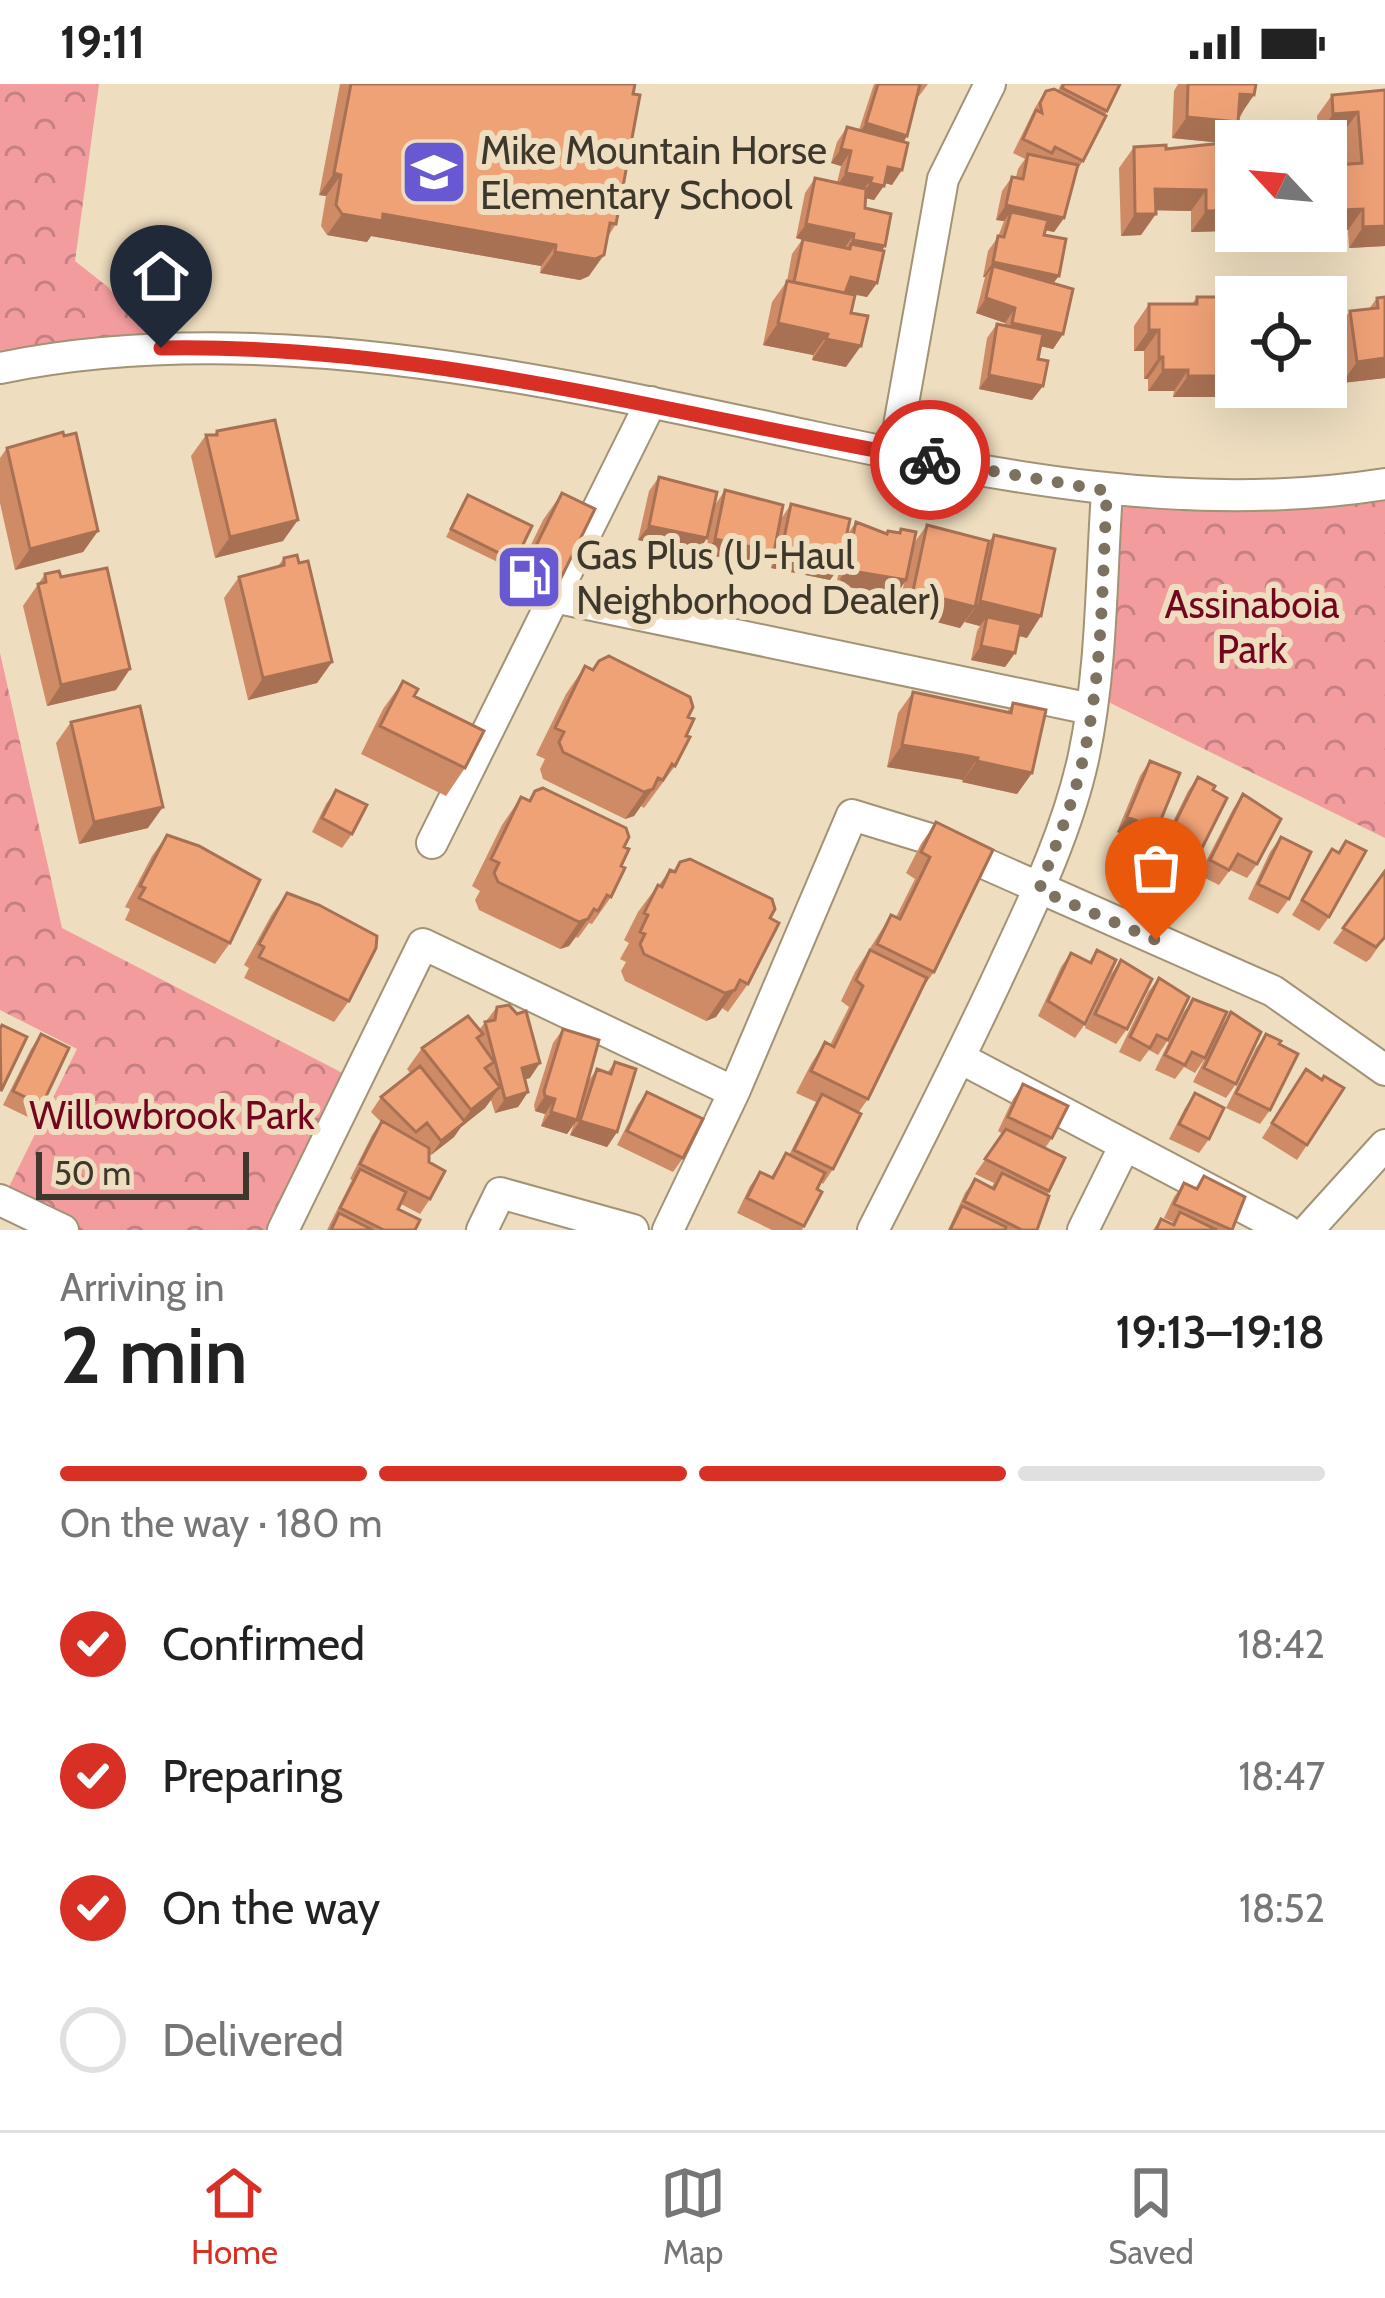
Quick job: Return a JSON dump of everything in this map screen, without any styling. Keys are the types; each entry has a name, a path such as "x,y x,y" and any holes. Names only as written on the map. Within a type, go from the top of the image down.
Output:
{"street":[{"path":"894,454 943,179 990,84"},
{"path":"0,368 161,348 225,347 347,356 651,402 894,454 1107,491 1262,495 1385,484"},
{"path":"432,843 651,402"},
{"path":"873,1230 1039,890 1069,810 1091,709 1107,491"},
{"path":"554,597 1091,709"},
{"path":"668,1230 734,1092 852,814 927,838 1273,991 1385,1070"},
{"path":"283,1230 423,944 734,1092"},
{"path":"960,1058 1286,1230"},
{"path":"1083,1230 1125,1145"},
{"path":"1308,1230 1385,1145"},
{"path":"482,1230 500,1193 633,1230"},
{"path":"0,1200 63,1230"}],"green space":[{"path":"0,84 99,84 75,261 108,287 161,348 0,368"},
{"name":"Assinaboia Park","path":"1385,484 1385,838 1094,695 1107,491"},
{"name":"Willowbrook Park","path":"0,653 62,928 358,1081 283,1230 63,1230 2,1201 77,1049 0,1010"}],"building":[{"path":"351,84 635,84 633,94 640,95 616,224 610,223 604,255 595,259 555,252 556,245 383,214 382,221 342,214 336,205 341,175 334,173"},
{"path":"878,84 920,84 907,136 866,123"},
{"path":"1064,84 1120,84 1107,111 1062,88"},
{"path":"1188,84 1256,84 1254,95 1240,94 1238,120 1187,117"},
{"path":"1054,89 1106,116 1083,161 1023,139 1036,110 1042,113 1040,103 1046,91"},
{"path":"1385,90 1385,226 1363,227 1363,209 1347,210 1347,164 1362,163 1358,112 1333,114 1332,95"},
{"path":"847,127 908,143 902,170 888,167 884,186 870,183 872,178 846,173 851,151 841,149"},
{"path":"1215,144 1215,211 1206,211 1206,190 1155,189 1156,214 1135,214 1134,147 1166,145 1166,149"},
{"path":"1028,154 1078,165 1064,218 1006,205 1012,177 1023,179"},
{"path":"815,178 866,189 865,208 891,214 885,246 806,224"},
{"path":"1011,212 1048,220 1044,235 1066,239 1059,276 993,262 998,236 1004,237"},
{"path":"803,239 884,251 877,283 851,277 845,293 794,282"},
{"path":"993,266 1073,289 1063,334 1012,323 1015,308 986,298"},
{"path":"787,281 855,295 851,313 868,316 861,346 778,323"},
{"path":"1197,297 1215,297 1215,376 1163,370 1159,330 1149,330 1149,304 1197,304"},
{"path":"1385,297 1385,358 1357,362 1350,311 1378,308 1377,298"},
{"path":"997,324 1043,334 1038,359 1048,361 1043,386 989,375"},
{"path":"275,420 298,520 230,537 206,435"},
{"path":"63,432 64,436 76,433 98,531 30,549 7,448"},
{"path":"659,477 717,492 707,538 649,526"},
{"path":"725,490 783,505 774,552 715,539"},
{"path":"562,493 595,509 561,578 528,562"},
{"path":"468,495 532,526 515,561 451,529"},
{"path":"791,504 850,519 840,566 781,553"},
{"path":"856,522 887,534 901,529 916,532 906,580 846,570"},
{"path":"927,525 989,541 975,607 913,591"},
{"path":"994,535 1055,549 1041,616 980,601"},
{"path":"297,555 299,563 308,561 332,662 263,678 239,577 284,565 284,558"},
{"path":"107,568 130,669 61,685 38,584 46,582 45,574 59,571 61,577"},
{"path":"987,617 1021,624 1015,653 981,646"},
{"path":"609,656 690,697 693,707 688,717 694,719 686,736 690,737 675,766 644,792 563,752 559,742 564,732 555,728 585,666 593,670"},
{"path":"403,681 418,689 414,696 484,731 465,768 380,726"},
{"path":"913,692 1011,713 1013,703 1046,710 1032,773 902,745"},
{"path":"140,706 163,807 94,822 71,722"},
{"path":"1150,761 1180,773 1157,829 1127,817"},
{"path":"1198,777 1227,798 1199,854 1169,835"},
{"path":"543,788 626,828 629,837 621,866 625,868 611,897 607,895 598,911 594,909 588,919 579,922 498,882 494,873 499,863 491,859 521,797 530,801"},
{"path":"336,790 367,805 352,834 322,818"},
{"path":"1243,794 1281,819 1257,864 1238,854 1229,870 1210,860"},
{"path":"936,822 993,850 934,972 877,944 891,915 900,919 930,857 921,852"},
{"path":"167,835 199,846 260,880 230,943 139,898 145,888 140,886"},
{"path":"1281,837 1311,852 1289,899 1258,884"},
{"path":"1346,841 1366,851 1329,917 1302,900 1332,849 1339,853"},
{"path":"690,859 772,899 775,909 770,918 779,923 748,984 740,980 735,990 725,993 644,954 640,944 648,915 644,913 658,885 662,887 670,870 675,872 680,862"},
{"path":"1385,871 1385,937 1376,947 1343,928"},
{"path":"287,893 377,936 376,948 349,1001 259,957 264,947 259,944"},
{"path":"870,950 927,978 868,1099 811,1071 825,1042 834,1047 863,986 856,980"},
{"path":"1097,950 1116,960 1085,1024 1048,1001 1071,953 1091,963"},
{"path":"1121,960 1152,979 1127,1029 1095,1014"},
{"path":"1159,978 1189,997 1168,1040 1157,1035 1150,1048 1130,1037"},
{"path":"1193,999 1227,1012 1205,1058 1192,1052 1185,1065 1165,1055"},
{"path":"509,1005 517,1014 526,1011 540,1063 522,1068 528,1092 505,1099 485,1022 495,1020 497,1007"},
{"path":"1231,1012 1261,1032 1236,1084 1204,1068"},
{"path":"468,1016 483,1034 477,1038 494,1062 485,1068 500,1087 471,1110 422,1048"},
{"path":"2,1025 27,1037 1,1091 0,1029"},
{"path":"563,1029 599,1040 577,1120 551,1112 555,1099 544,1091"},
{"path":"41,1034 69,1048 42,1105 13,1091"},
{"path":"1266,1034 1298,1054 1270,1110 1236,1093"},
{"path":"615,1062 636,1069 617,1132 580,1121 597,1069 611,1074"},
{"path":"420,1066 465,1122 441,1141 427,1123 416,1132 381,1097"},
{"path":"1306,1069 1344,1088 1307,1145 1272,1123"},
{"path":"1023,1084 1068,1106 1052,1138 1008,1117"},
{"path":"647,1092 703,1119 683,1158 627,1131"},
{"path":"1195,1093 1224,1108 1209,1139 1179,1124"},
{"path":"822,1094 861,1114 833,1169 794,1150"},
{"path":"382,1121 429,1148 429,1162 445,1171 430,1199 360,1164"},
{"path":"1006,1129 1065,1158 1049,1191 985,1159"},
{"path":"786,1153 825,1173 817,1189 822,1192 804,1226 747,1198 760,1172 773,1178"},
{"path":"360,1169 406,1192 398,1209 420,1220 415,1230 384,1230 340,1208"},
{"path":"1002,1173 1049,1196 1037,1230 1022,1230 964,1201 975,1179 994,1189"},
{"path":"1204,1176 1245,1197 1232,1230 1174,1204 1184,1183 1197,1189"},
{"path":"962,1206 1006,1227 1005,1230 950,1230"},
{"path":"1180,1212 1217,1230 1156,1230 1161,1219 1174,1225"},
{"path":"339,1213 373,1230 331,1230"}],"way so far":[{"path":"930,460 1107,491 1094,695 1069,810 1039,890 1156,940"}],"place":[{"name":"Mike Mountain Horse Elementary School","path":"434,172"},
{"name":"Gas Plus (U-Haul Neighborhood Dealer)","path":"529,577"}],"route":[{"path":"161,348 225,347 347,356 506,378 651,402 930,460"}]}
